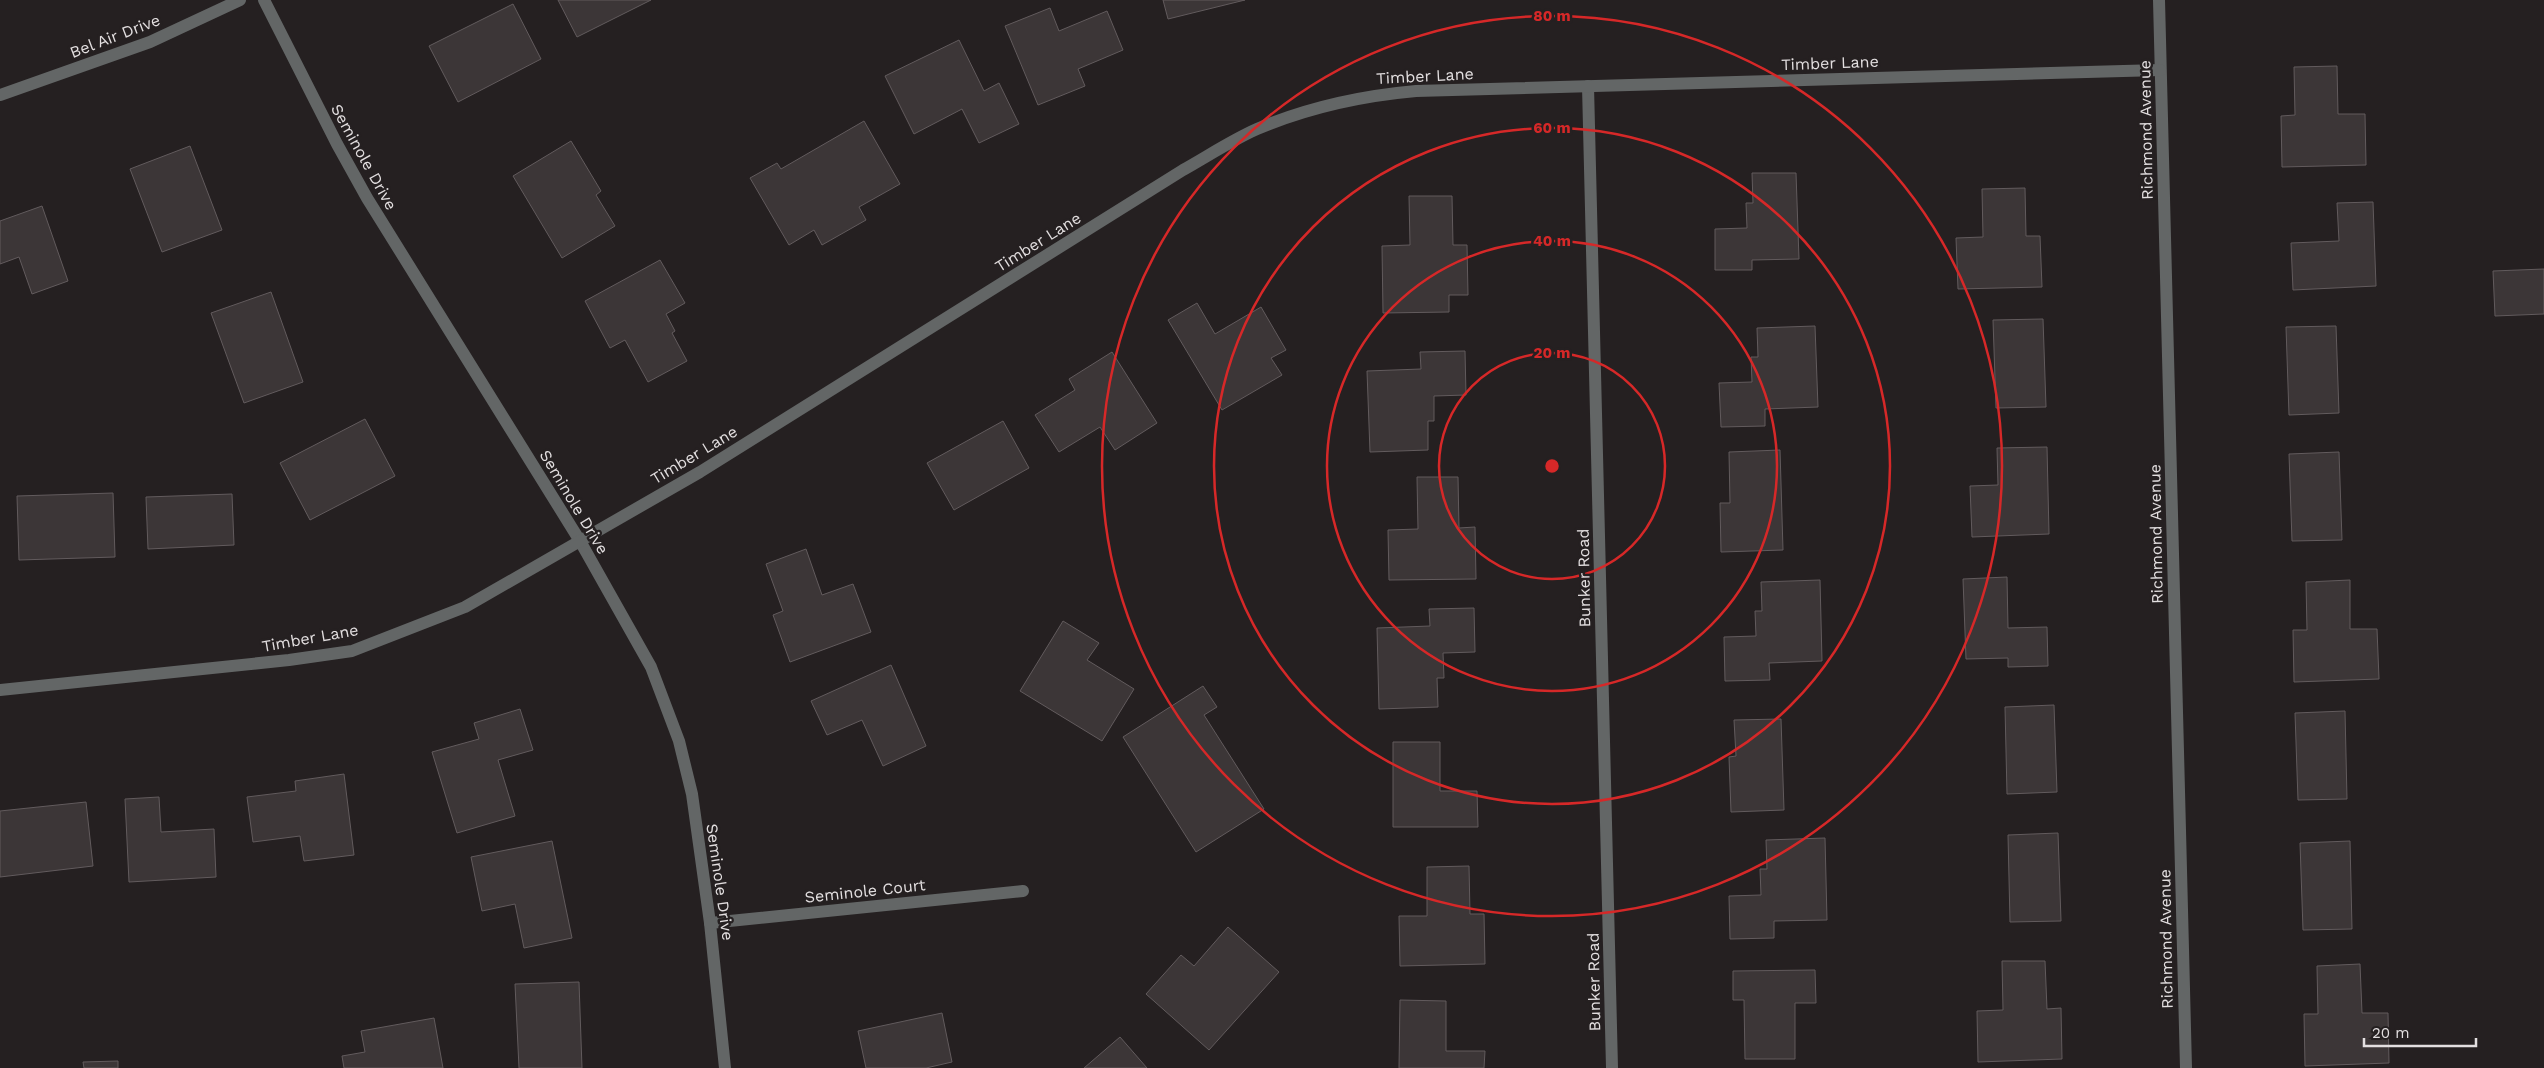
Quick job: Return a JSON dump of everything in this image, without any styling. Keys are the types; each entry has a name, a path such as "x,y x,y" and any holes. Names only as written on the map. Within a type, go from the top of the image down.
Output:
{"street":[{"name":"Bel Air Drive","path":"0,95 150,42 240,0"},
{"name":"Seminole Drive","path":"264,0 337,144 367,198 580,541 650,667 679,741 692,794 710,923 725,1068"},
{"name":"Richmond Avenue","path":"2158,0 2186,1068"},
{"name":"Timber Lane","path":"0,690 290,660 352,651 465,607 700,472 1184,170 1256,130 1314,108 1368,96 1416,91 2160,70"},
{"name":"Bunker Road","path":"1588,86 1612,1068"},
{"name":"Seminole Court","path":"710,923 1023,891"}],"building":[{"path":"558,0 651,0 577,37"},
{"path":"1163,0 1245,0 1168,19"},
{"path":"513,4 541,59 458,102 429,46"},
{"path":"1050,8 1059,31 1107,11 1123,50 1078,69 1085,86 1038,105 1005,26"},
{"path":"959,40 984,91 999,83 1019,124 979,143 962,109 914,134 885,76"},
{"path":"2337,66 2338,114 2365,114 2366,165 2282,167 2281,116 2295,115 2294,67"},
{"path":"864,121 900,184 859,207 866,220 822,245 814,230 789,245 750,178 777,163 781,169"},
{"path":"571,141 601,191 596,195 615,226 562,258 513,176"},
{"path":"190,146 222,230 162,252 130,169"},
{"path":"1752,173 1796,173 1799,259 1752,260 1752,270 1715,270 1715,229 1747,228 1746,203 1753,203"},
{"path":"2025,188 2026,236 2040,236 2042,287 1958,289 1956,238 1983,237 1982,189"},
{"path":"1409,196 1452,196 1453,245 1467,245 1468,295 1449,295 1449,312 1383,313 1382,246 1410,245"},
{"path":"2373,202 2376,286 2293,290 2291,243 2339,241 2337,203"},
{"path":"42,206 68,281 32,294 19,257 0,264 0,221"},
{"path":"660,260 685,303 666,314 675,331 672,333 687,361 648,382 625,340 610,348 585,301"},
{"path":"2544,269 2544,314 2495,316 2493,271"},
{"path":"271,292 303,382 244,403 211,313"},
{"path":"1197,303 1215,334 1261,307 1286,350 1271,358 1282,375 1222,410 1168,320"},
{"path":"2043,319 2046,407 1996,408 1993,320"},
{"path":"1815,326 1818,407 1765,409 1765,426 1721,427 1719,383 1752,382 1751,357 1758,357 1757,328"},
{"path":"2336,326 2339,413 2289,415 2286,327"},
{"path":"1465,351 1466,395 1434,396 1434,421 1428,421 1428,450 1370,452 1367,371 1421,369 1420,352"},
{"path":"1112,352 1157,423 1115,450 1100,427 1059,452 1035,415 1075,390 1069,379"},
{"path":"365,419 395,476 310,520 280,463"},
{"path":"1003,421 1029,468 954,510 927,463"},
{"path":"2047,447 2049,534 1972,537 1970,486 1998,485 1997,448"},
{"path":"1780,450 1783,550 1721,552 1720,503 1730,503 1729,452"},
{"path":"2339,452 2342,540 2292,541 2289,454"},
{"path":"1417,477 1458,477 1459,528 1475,527 1476,579 1389,580 1388,530 1418,529"},
{"path":"113,493 115,557 19,560 17,496"},
{"path":"232,494 234,545 148,549 146,497"},
{"path":"806,549 822,595 853,584 871,632 790,662 773,615 783,611 766,564"},
{"path":"2007,577 2008,628 2047,627 2048,666 2008,667 2008,658 1966,659 1963,579"},
{"path":"1820,580 1822,661 1769,663 1770,680 1725,681 1724,637 1756,636 1755,611 1762,611 1761,582"},
{"path":"2350,580 2350,629 2377,629 2379,679 2294,682 2293,630 2307,630 2306,582"},
{"path":"1474,608 1475,652 1443,653 1444,678 1437,678 1438,707 1379,709 1377,628 1430,626 1429,609"},
{"path":"1063,621 1099,643 1087,660 1134,689 1102,741 1020,691"},
{"path":"891,665 926,746 883,766 862,720 827,735 811,701"},
{"path":"1203,686 1217,707 1204,715 1264,809 1196,852 1123,737"},
{"path":"2054,705 2057,792 2007,794 2005,707"},
{"path":"520,709 533,750 498,760 515,816 457,833 432,752 479,739 474,723"},
{"path":"2345,711 2347,799 2298,800 2295,713"},
{"path":"1781,719 1784,810 1731,812 1729,757 1736,756 1734,720"},
{"path":"1393,742 1440,742 1440,791 1477,791 1478,827 1393,827"},
{"path":"344,774 354,855 304,861 300,836 253,842 247,797 296,791 295,781"},
{"path":"159,797 161,832 214,829 216,877 129,882 125,799"},
{"path":"86,802 93,866 0,877 0,811"},
{"path":"2058,833 2061,921 2010,922 2008,835"},
{"path":"1825,838 1827,920 1774,921 1774,938 1730,939 1729,896 1761,895 1760,869 1767,869 1766,840"},
{"path":"552,841 572,938 524,948 515,904 482,911 471,857"},
{"path":"2350,841 2352,929 2303,930 2300,843"},
{"path":"1469,866 1470,914 1484,914 1485,964 1400,966 1399,916 1427,916 1427,867"},
{"path":"1228,927 1279,972 1209,1050 1146,994 1181,955 1194,966"},
{"path":"2002,961 2045,961 2047,1009 2061,1008 2062,1059 1978,1062 1977,1011 2003,1010"},
{"path":"2360,964 2362,1013 2388,1013 2389,1063 2305,1066 2304,1014 2318,1014 2317,966"},
{"path":"1815,970 1816,1003 1795,1003 1795,1059 1745,1059 1744,1000 1733,1000 1733,971"},
{"path":"579,982 582,1068 519,1068 515,984"},
{"path":"1400,1000 1446,1001 1446,1051 1485,1051 1484,1068 1399,1068"},
{"path":"942,1013 952,1062 926,1068 866,1068 858,1031"},
{"path":"434,1018 443,1068 344,1068 342,1056 365,1052 361,1031"},
{"path":"1120,1037 1147,1068 1084,1068"},
{"path":"118,1061 118,1068 84,1068 83,1062"}]}
